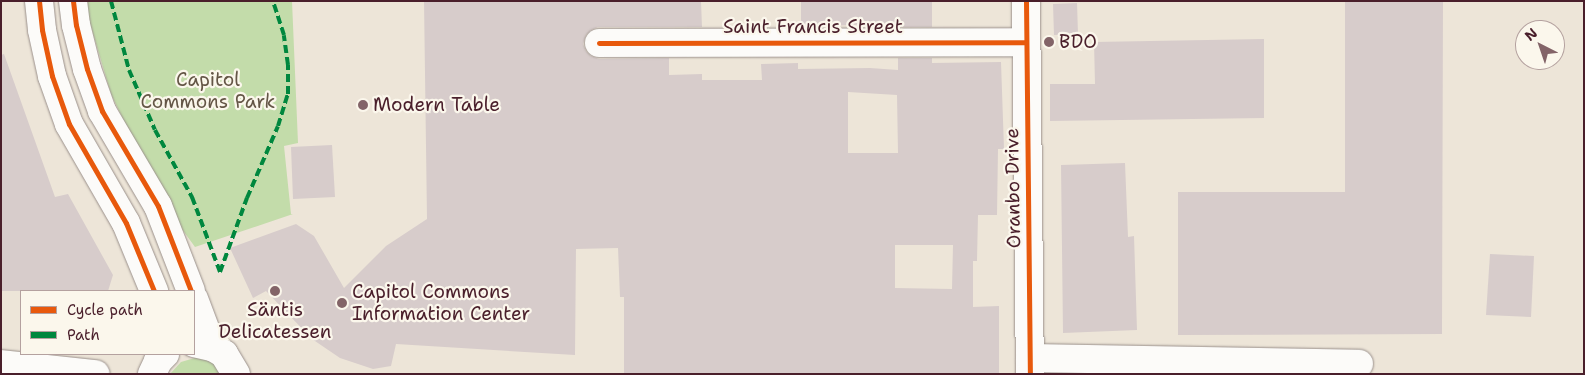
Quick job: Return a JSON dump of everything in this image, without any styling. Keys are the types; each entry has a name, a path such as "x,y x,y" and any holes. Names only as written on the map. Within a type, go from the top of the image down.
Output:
{"street":[{"path":"39,1 42,30 52,76 69,124 126,223 154,290"},
{"path":"73,1 76,25 87,69 102,111 158,206 191,290"},
{"name":"Oranbo Drive","path":"1026,1 1030,366"},
{"name":"Saint Francis Street","path":"600,43 1026,42"},
{"path":"195,304 203,345 224,354 236,374"},
{"path":"152,374 158,361 164,355"},
{"path":"1,364 96,374"},
{"path":"1030,366 1359,364"}],"green space":[{"name":"Capitol Commons Park","path":"86,1 292,1 298,143 284,146 291,214 293,214 195,247 163,203 111,94 86,10"},
{"path":"198,357 214,363 222,374 170,374 181,362"}],"building":[{"path":"424,1 701,1 702,27 598,27 586,35 583,44 591,56 599,59 669,58 669,75 702,74 702,80 762,80 761,64 798,63 798,69 870,68 898,70 898,58 932,58 932,63 1001,62 1004,149 998,149 997,215 978,215 977,261 973,261 973,307 999,306 999,374 624,374 624,297 620,297 618,248 576,249 575,355 396,344 391,366 373,369 340,358 312,339 266,291 253,298 230,248 296,224 314,236 344,288 386,246 427,219","holes":["848,92 897,95 898,153 848,153","895,245 953,245 952,289 895,288"]},
{"path":"801,1 932,1 932,27 898,27 898,23 801,27"},
{"path":"1345,1 1443,1 1442,334 1178,335 1178,192 1345,192"},
{"path":"1077,3 1078,34 1054,35 1053,4"},
{"path":"1264,39 1264,118 1050,121 1050,84 1095,84 1094,42"},
{"path":"4,54 55,197 68,194 113,275 108,290 1,291 1,55"},
{"path":"332,145 335,197 293,199 291,147"},
{"path":"1125,163 1128,237 1134,236 1137,330 1063,333 1061,165"},
{"path":"1490,254 1534,256 1531,317 1486,315"}],"marked path":[{"path":"111,1 129,70 155,130 192,197 220,272"},
{"path":"220,272 247,198 278,126 288,94 288,65 284,35 273,1"}],"cycle path":[{"path":"39,1 42,30 52,76 69,124 126,223 154,290"},
{"path":"73,1 76,25 87,69 102,111 158,206 191,290"},
{"path":"1026,1 1030,374"},
{"path":"599,43 1026,42"}],"place":[{"name":"BDO","path":"1049,42"},
{"name":"Modern Table","path":"363,105"},
{"name":"Säntis Delicatessen","path":"275,291"},
{"name":"Capitol Commons Information Center","path":"342,303"}]}
